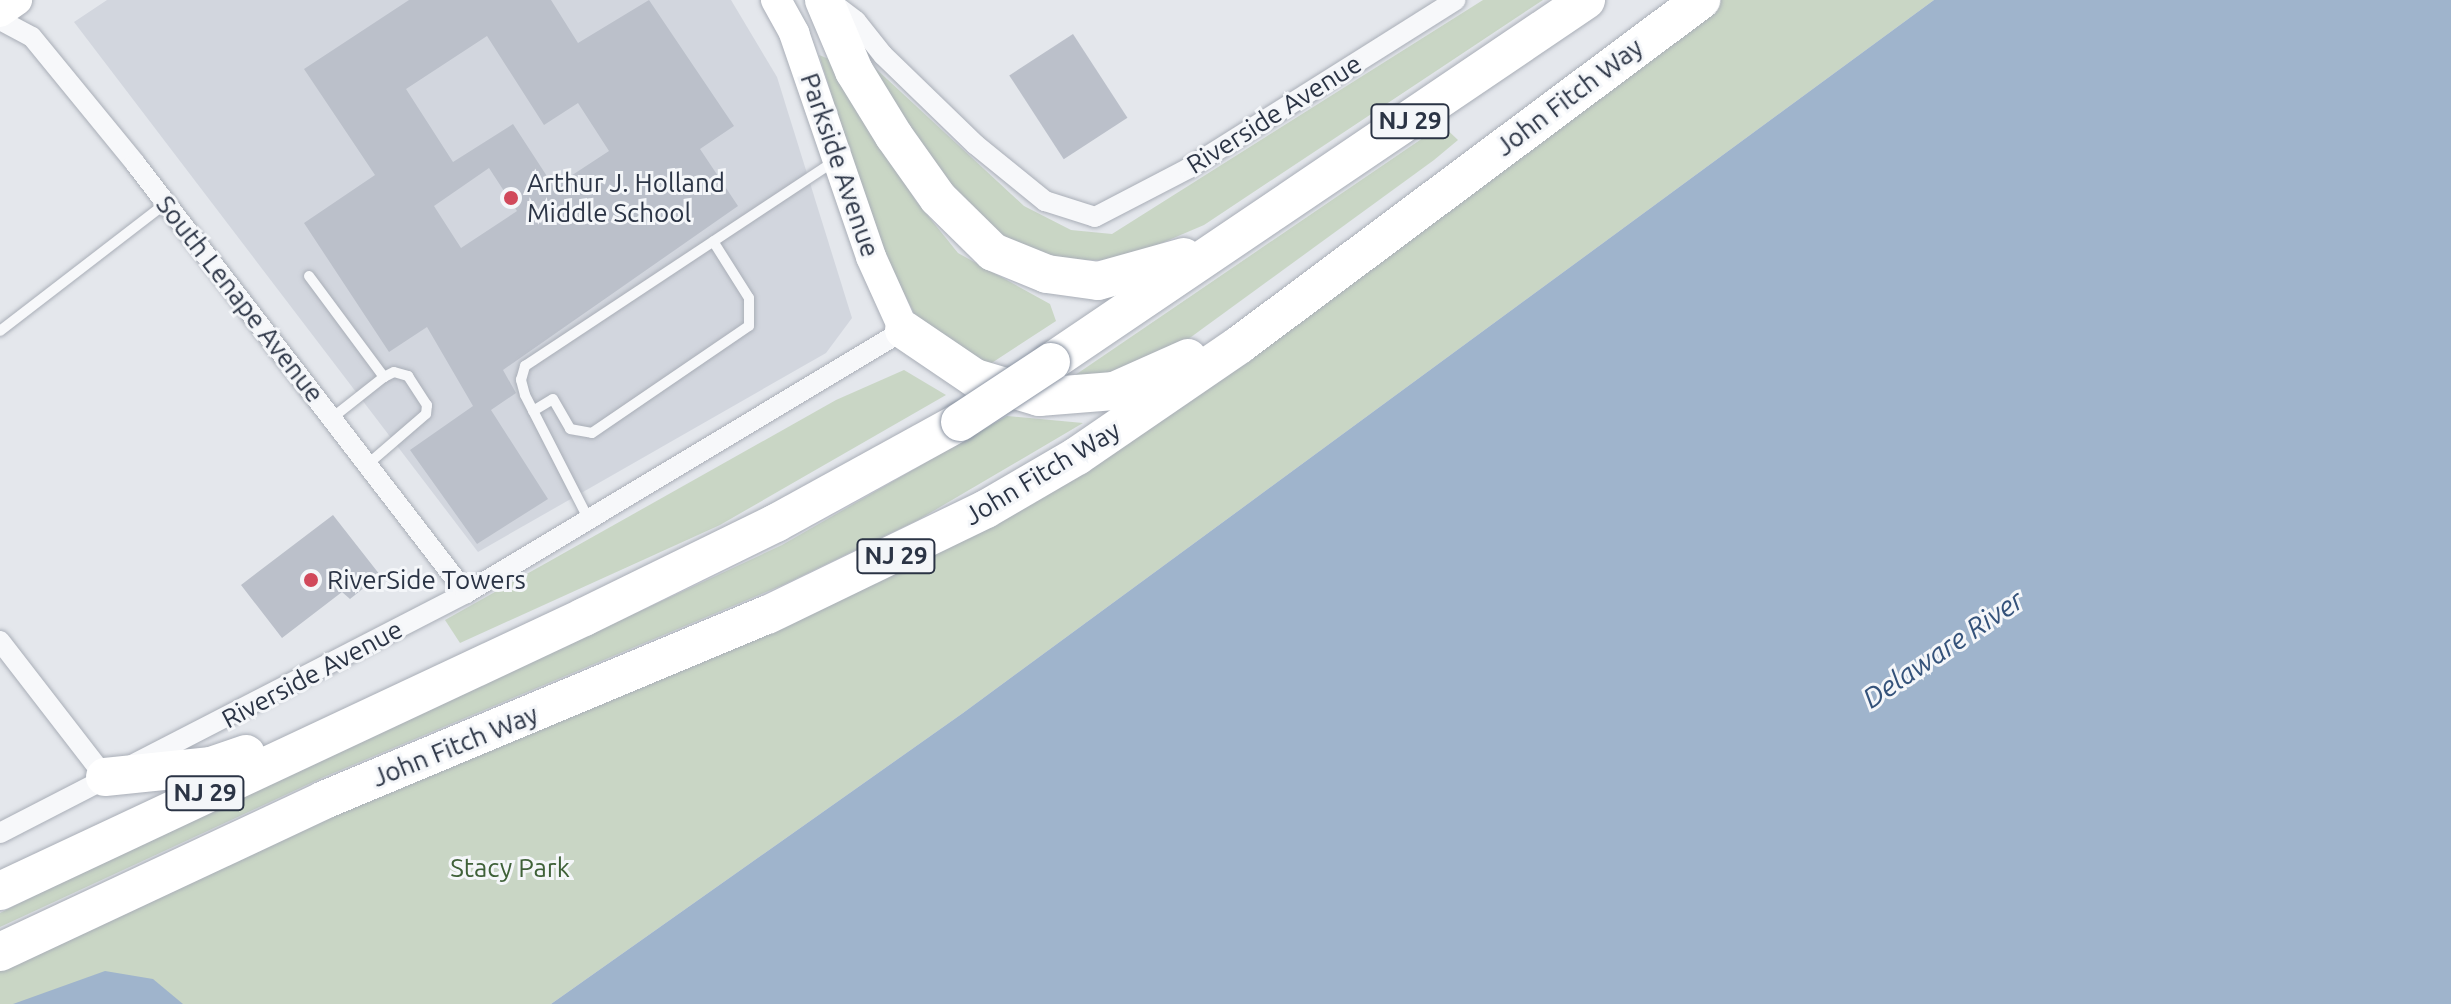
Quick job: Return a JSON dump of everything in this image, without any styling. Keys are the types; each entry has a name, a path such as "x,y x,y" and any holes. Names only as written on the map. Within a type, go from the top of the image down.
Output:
{"highway":[{"path":"826,0 854,71 894,136 938,198 993,252 1047,274 1098,281 1232,240"},
{"name":"NJ 29","path":"0,891 776,523 960,422 1586,0"},
{"name":"John Fitch Way","path":"0,952 324,800 767,615 972,516 1077,456 1239,345 1701,0"},
{"path":"904,330 975,378 1039,397 1114,391 1177,365 1401,223"},
{"path":"105,777 211,766 411,697"}],"main road":[{"path":"0,12 17,0"},
{"name":"Parkside Avenue","path":"776,0 794,33 871,257 904,330"}],"street":[{"name":"Riverside Avenue","path":"826,0 856,21 883,55 976,145 1045,201 1087,217 1109,214 1189,168 1456,0"},
{"name":"South Lenape Avenue","path":"0,20 32,37 166,203 466,593"},
{"name":"Riverside Avenue","path":"0,833 105,777 136,767 466,593 590,522 904,330"},
{"path":"0,641 105,777"}],"lane":[{"path":"590,522 533,411 521,380 525,366 837,160"},
{"path":"0,331 166,203"},
{"path":"533,411 553,399 570,429 592,433 749,326 749,298 713,241"},
{"path":"309,276 384,377"},
{"path":"332,418 384,377 394,372 408,376 427,405 418,426 368,464"}],"shaded area":[{"name":"Arthur J. Holland Middle School","path":"107,0 731,0 777,77 852,318 826,353 478,552 74,22"}],"green space":[{"path":"1483,0 1543,0 1204,225 1122,260 1058,260 1001,240 936,179 860,54 1024,206 1071,230 1112,234"},
{"name":"Stacy Park","path":"1700,0 1934,0 963,713 551,1004 0,1004 0,952 986,509"},
{"path":"819,55 829,59 916,201 958,253 1050,304 1056,321 984,368 916,317 878,242"},
{"path":"1442,125 1458,140 1154,364 1062,384"},
{"path":"904,370 946,395 720,525 460,643 445,620 836,400"},
{"path":"1007,416 1083,423 918,520 783,585 324,777 0,927 0,913 112,857 782,545"}],"water":[{"name":"Delaware River","path":"1934,0 2451,0 2451,1004 551,1004 963,713"},
{"path":"105,971 153,979 183,1004 13,1004"}],"building":[{"path":"409,0 551,0 578,43 649,0 734,126 700,149 738,206 503,370 516,393 491,410 548,499 477,544 410,450 473,406 427,327 389,352 304,223 375,175 304,69","holes":["487,36 544,125 578,103 609,151 554,187 513,124 453,162 406,89","489,168 517,211 461,248 434,206"]},
{"path":"1073,34 1127,118 1064,159 1009,75"},
{"name":"RiverSide Towers","path":"333,515 380,575 350,599 342,592 282,638 241,585"}],"place":[{"name":"Arthur J. Holland Middle School","path":"511,198"},
{"name":"RiverSide Towers","path":"311,580"}]}
